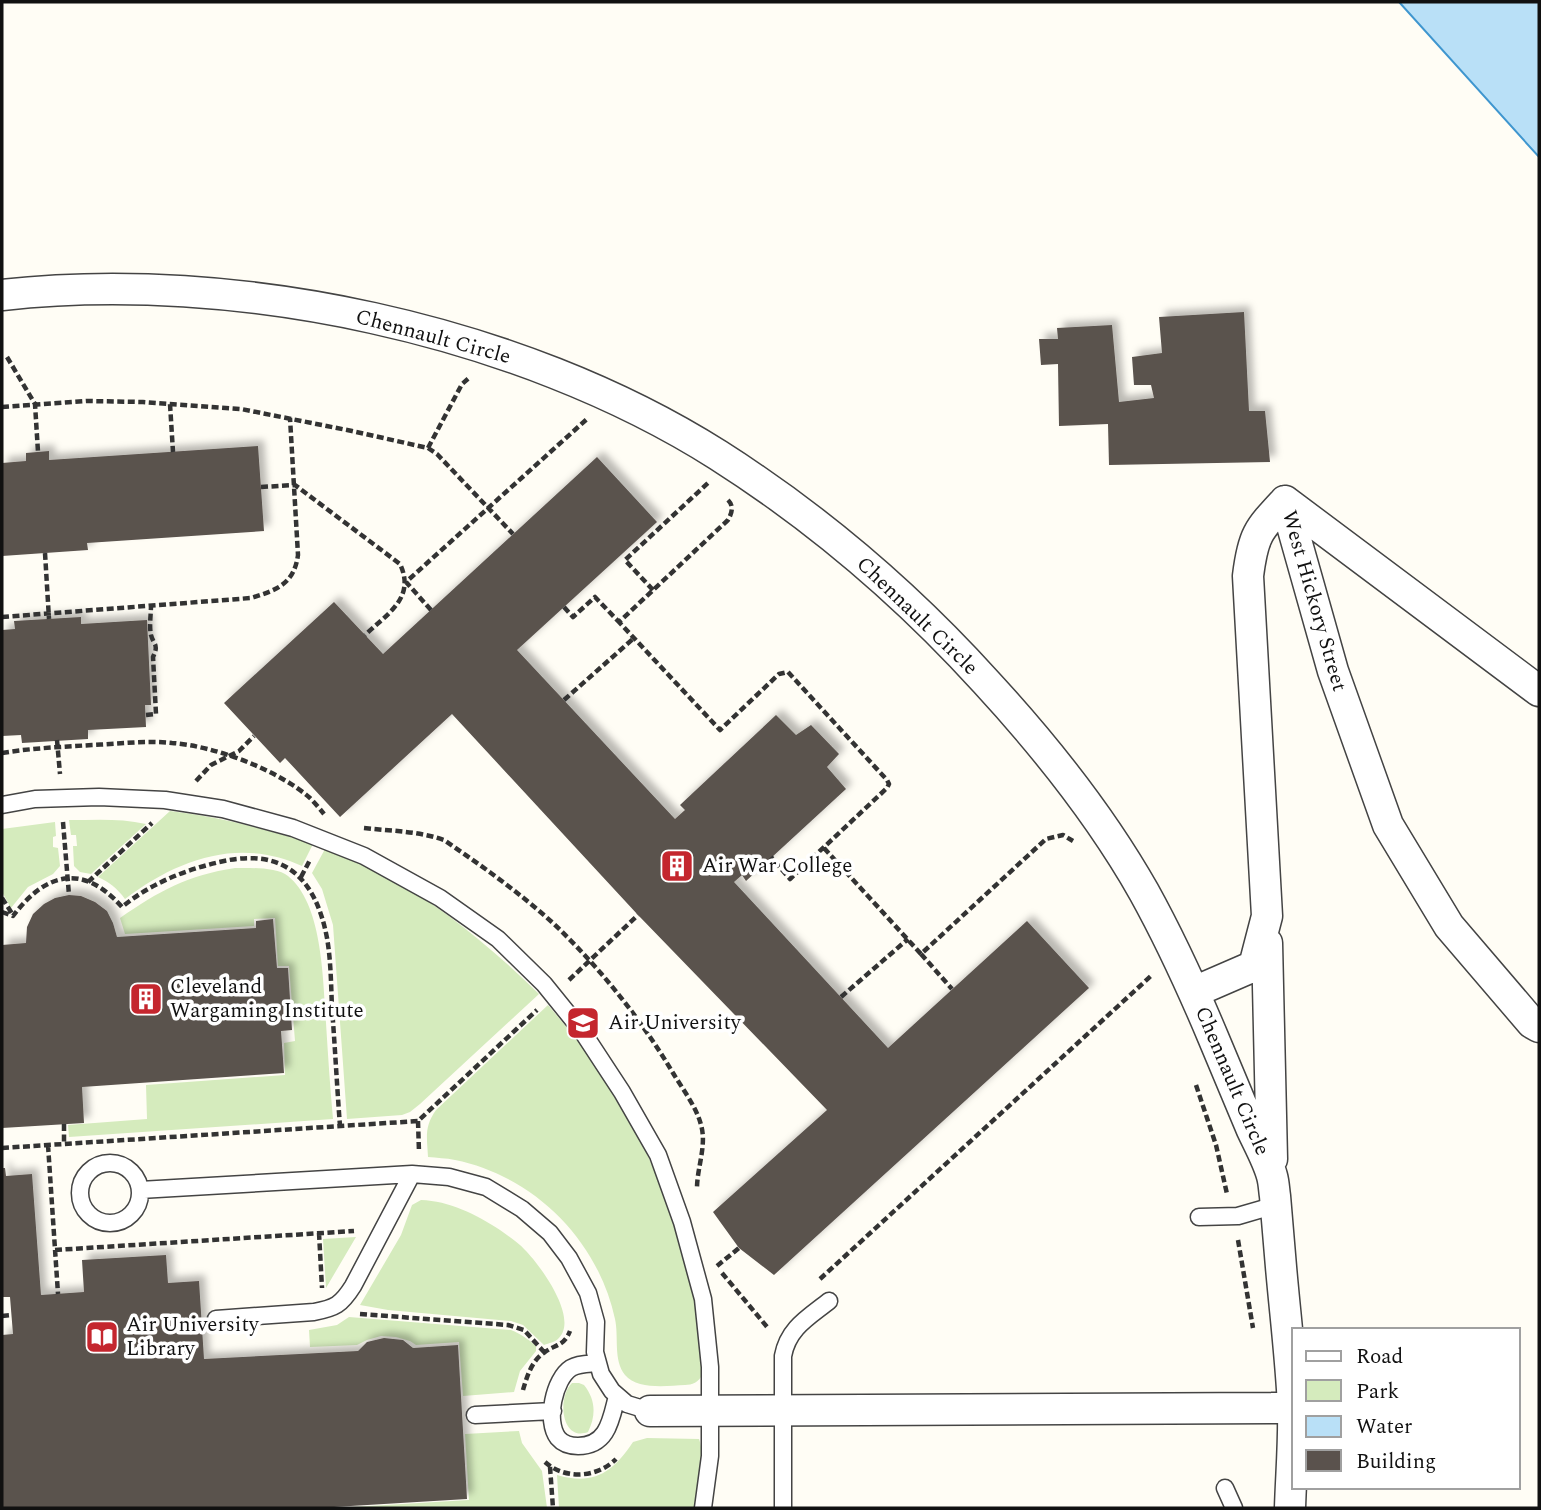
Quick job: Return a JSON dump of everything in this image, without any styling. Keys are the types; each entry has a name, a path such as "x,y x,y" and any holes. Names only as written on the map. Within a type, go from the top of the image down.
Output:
{"street":[{"name":"Chennault Circle","path":"2,295 86,289 236,295 316,307 468,343 534,366 593,406 661,422 783,500 903,598 961,654 1015,713 1058,767 1142,887 1180,958 1274,1191 1292,1397"},
{"path":"1285,501 1539,691"},
{"name":"West Hickory Street","path":"1274,1191 1267,916 1248,576 1255,539 1262,526 1285,501"},
{"name":"West Hickory Street","path":"1285,501 1333,671 1388,825 1449,926 1532,1023 1539,1027"},
{"name":"West Hickory Street","path":"1194,992 1254,966 1267,916"},
{"path":"650,1411 1292,1408"},
{"name":"Chennault Circle","path":"1290,1508 1292,1441"}],"lane":[{"path":"2,805 35,799 99,797 165,800 223,809 293,828 364,856 440,898 498,939 544,984 582,1031 622,1092 657,1155 682,1222 703,1299 710,1367 710,1456 703,1508"},
{"path":"140,1190 412,1174 449,1177 486,1187 522,1209 550,1233 569,1258 588,1293 596,1322 596,1352 601,1374 612,1391 627,1404 650,1411"},
{"path":"216,1319 314,1312 329,1309 344,1301 412,1174"},
{"path":"1199,1217 1232,1216 1274,1191"},
{"path":"783,1508 782,1411 785,1344 794,1329 829,1301"},
{"path":"598,1363 582,1364 569,1369 559,1381 553,1399 552,1421 558,1438 570,1446 587,1446 602,1438 610,1423 617,1396"},
{"path":"475,1415 553,1411"},
{"path":"1225,1488 1234,1508"}],"path":[{"path":"7,357 35,404 38,452"},
{"path":"428,448 463,384 474,375"},
{"path":"2,407 88,401 241,409 428,448 437,454 513,534"},
{"path":"170,404 173,452"},
{"path":"574,414 593,406"},
{"path":"593,406 597,424"},
{"path":"365,635 401,600 406,582 488,508 593,406"},
{"path":"2,617 49,616 251,598 283,585 297,566 298,555 290,418"},
{"path":"653,590 625,560 728,463"},
{"path":"704,483 715,490"},
{"path":"261,487 295,485 400,564 406,582 431,610"},
{"path":"619,622 728,520 732,513 731,503 723,496"},
{"path":"45,553 49,616"},
{"path":"565,607 573,617 595,597 720,730 779,674 788,672 887,780 887,789 790,879 771,857"},
{"path":"146,715 156,714 153,657 157,649 151,637 150,605"},
{"path":"564,700 634,638"},
{"path":"2,753 58,747"},
{"path":"921,954 1046,839 1066,836 1079,850"},
{"path":"824,848 952,989"},
{"path":"13,916 36,890 53,880 83,880 99,886 111,894 122,907 135,897 182,873 214,863 253,858 266,859 289,867 305,881 319,907 328,940 340,1126"},
{"path":"2,898 13,916"},
{"path":"2,912 13,916"},
{"path":"2,1148 418,1121 638,915"},
{"path":"841,997 908,939"},
{"path":"815,1284 1152,975 1180,958"},
{"path":"1148,966 1157,986"},
{"path":"1194,1078 1216,1145 1241,1254 1253,1334"},
{"path":"64,1124 64,1144"},
{"path":"48,1145 58,1294"},
{"path":"55,1250 383,1229"},
{"path":"318,1233 322,1291 329,1309 356,1314 508,1325 524,1330 544,1352"},
{"path":"2,1316 12,1315"},
{"path":"571,1328 564,1341 544,1352 534,1363 522,1392 529,1442 537,1455 550,1467 576,1475 602,1470 620,1455"},
{"path":"768,1337 772,1328"},
{"path":"550,1467 554,1508"}],"green space":[{"path":"170,811 243,824 313,844 302,866 278,857 255,853 210,857 166,873 125,899 113,886 98,877"},
{"path":"69,820 118,820 146,824 91,874 80,872 74,866 73,846 77,846 76,835 71,835"},
{"path":"55,822 56,836 53,837 53,847 58,848 60,866 53,874 28,887 11,908 2,892 2,829"},
{"path":"325,849 380,872 444,912 539,994 420,1104 402,1115 347,1119 333,925 322,889 312,873"},
{"path":"235,868 283,873 300,889 308,905 315,924 322,965 333,1119 69,1137 68,1125 147,1119 146,1085 285,1075 284,1043 295,1041 289,966 278,966 275,918 254,919 254,926 125,934 120,918 174,886 203,875"},
{"path":"548,1005 615,1094 658,1179 680,1241 699,1327 703,1369 701,1377 693,1384 645,1385 630,1380 625,1375 619,1362 615,1319 594,1263 578,1238 536,1197 511,1180 484,1168 455,1160 428,1157 428,1127 436,1110"},
{"path":"421,1200 442,1203 472,1214 500,1230 532,1257 548,1279 561,1306 564,1330 558,1339 544,1345 523,1325 511,1321 360,1305 401,1235 412,1205"},
{"path":"356,1237 326,1288 323,1239"},
{"path":"349,1317 511,1330 533,1343 536,1351 520,1371 514,1392 463,1396 459,1342 416,1345 396,1337 381,1336 357,1345 310,1347 309,1330 337,1325"},
{"path":"572,1383 584,1385 593,1402 588,1432 572,1431 564,1416 564,1398"},
{"path":"519,1431 522,1443 542,1471 547,1508 336,1508 469,1500 465,1434"},
{"path":"647,1438 699,1439 701,1464 694,1508 559,1508 557,1475 582,1479 601,1474 618,1461 633,1442"}],"water":[{"path":"1399,2 1539,2 1539,157"}],"building":[{"path":"1244,312 1249,411 1265,411 1270,462 1109,465 1108,424 1059,426 1058,364 1041,365 1039,339 1058,339 1057,328 1112,325 1119,402 1154,398 1151,385 1134,385 1132,357 1162,353 1159,317"},
{"path":"258,446 264,531 87,543 88,550 2,556 2,463 26,461 26,453 49,451 49,460"},
{"name":"Air War College","path":"597,457 657,522 517,650 675,819 685,810 680,805 776,715 796,735 811,725 839,754 827,767 846,789 746,881 742,875 734,882 888,1048 1027,921 1089,988 774,1275 739,1248 713,1212 827,1110 638,915 452,714 340,817 285,758 280,763 224,703 334,602 383,654"},
{"path":"81,617 81,624 147,620 151,705 145,705 146,727 88,730 88,739 22,743 21,735 2,736 2,630 15,629 14,621"},
{"name":"Cleveland Wargaming Institute","path":"81,896 107,911 117,937 256,928 256,921 273,919 277,968 288,968 292,1030 281,1031 284,1073 82,1087 84,1123 2,1128 2,945 26,943 27,927 33,914 55,898"},
{"name":"Air University Library","path":"2,1168 5,1168 6,1176 32,1174 41,1295 84,1292 82,1260 166,1255 168,1283 199,1281 204,1359 358,1351 367,1342 384,1338 403,1340 413,1348 458,1345 467,1499 334,1508 2,1508 2,1335 13,1334 10,1297 2,1297"}],"place":[{"name":"Air War College","path":"677,866"},
{"name":"Cleveland Wargaming Institute","path":"146,999"},
{"name":"Air University","path":"583,1023"},
{"name":"Air University Library","path":"102,1337"}]}
